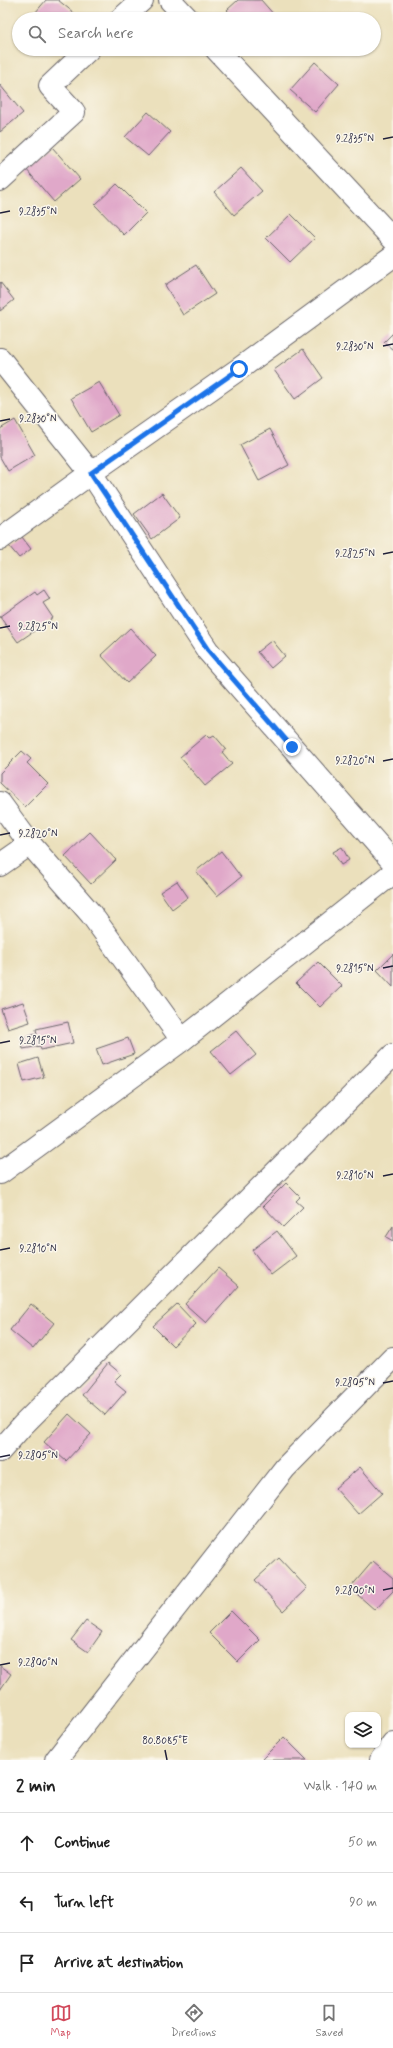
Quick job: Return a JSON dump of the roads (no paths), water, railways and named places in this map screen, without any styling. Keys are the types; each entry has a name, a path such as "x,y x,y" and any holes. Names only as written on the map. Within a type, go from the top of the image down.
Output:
{"street":[{"path":"129,12 142,0"},
{"path":"170,0 181,12"},
{"path":"0,180 74,112 50,86 82,56"},
{"path":"223,56 393,239"},
{"path":"0,539 239,369 393,256"},
{"path":"0,359 91,473 208,650 393,862"},
{"path":"0,803 30,844 91,914 182,1040"},
{"path":"0,865 30,844"},
{"path":"0,1173 182,1040 393,873"},
{"path":"0,1451 29,1420 393,1055"},
{"path":"56,1760 285,1468 393,1358"},
{"path":"381,1760 393,1743"}]}
